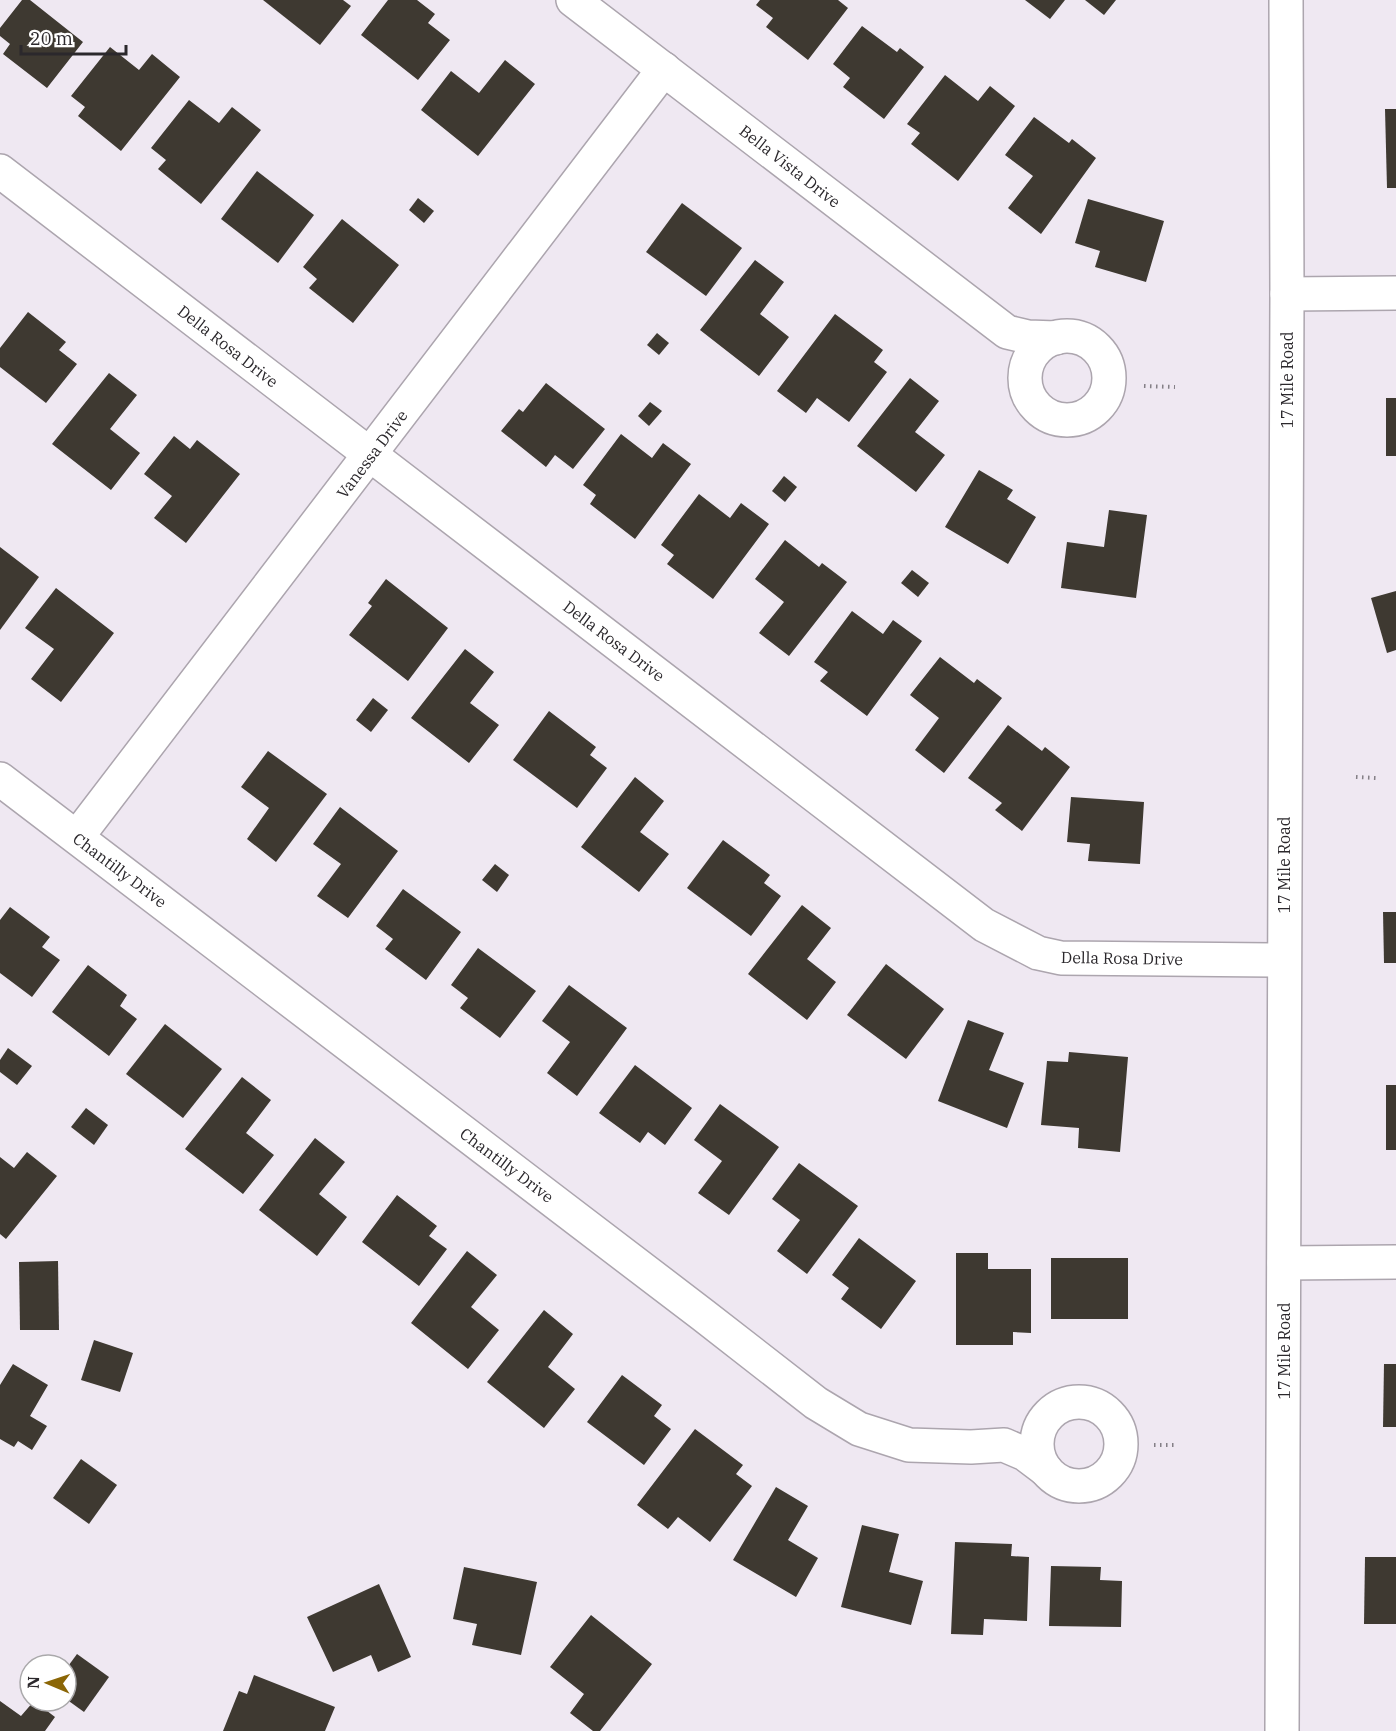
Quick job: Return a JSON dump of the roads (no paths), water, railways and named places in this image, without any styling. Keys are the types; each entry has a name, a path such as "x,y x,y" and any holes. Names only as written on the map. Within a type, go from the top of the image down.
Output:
{"street":[{"name":"Bella Vista Drive","path":"573,0 1007,332 1018,352 1027,392 1033,404 1044,414 1057,419 1071,420 1084,417 1096,408 1104,397 1108,384 1108,370 1103,357 1094,347 1083,340 1070,337 1028,337 1007,332"},
{"name":"17 Mile Road","path":"1282,1731 1286,0"},
{"name":"Vanessa Drive","path":"77,837 664,69"},
{"name":"Della Rosa Drive","path":"0,171 984,925 1038,952 1061,958 1283,960"},
{"path":"1287,294 1396,293"},
{"path":"1025,378 1027,364 1034,352 1044,343 1056,338"},
{"name":"Chantilly Drive","path":"0,779 704,1315 816,1403 859,1429 909,1445 1004,1446 1025,1454 1046,1470"},
{"path":"1284,1263 1396,1262"},
{"path":"1004,1446 1024,1437 1055,1410 1067,1404 1081,1402 1094,1405 1106,1412 1120,1435 1121,1449 1117,1463 1109,1474 1097,1482 1083,1486 1070,1485 1056,1479 1046,1470 1039,1458 1037,1445 1039,1431 1045,1419"}]}
